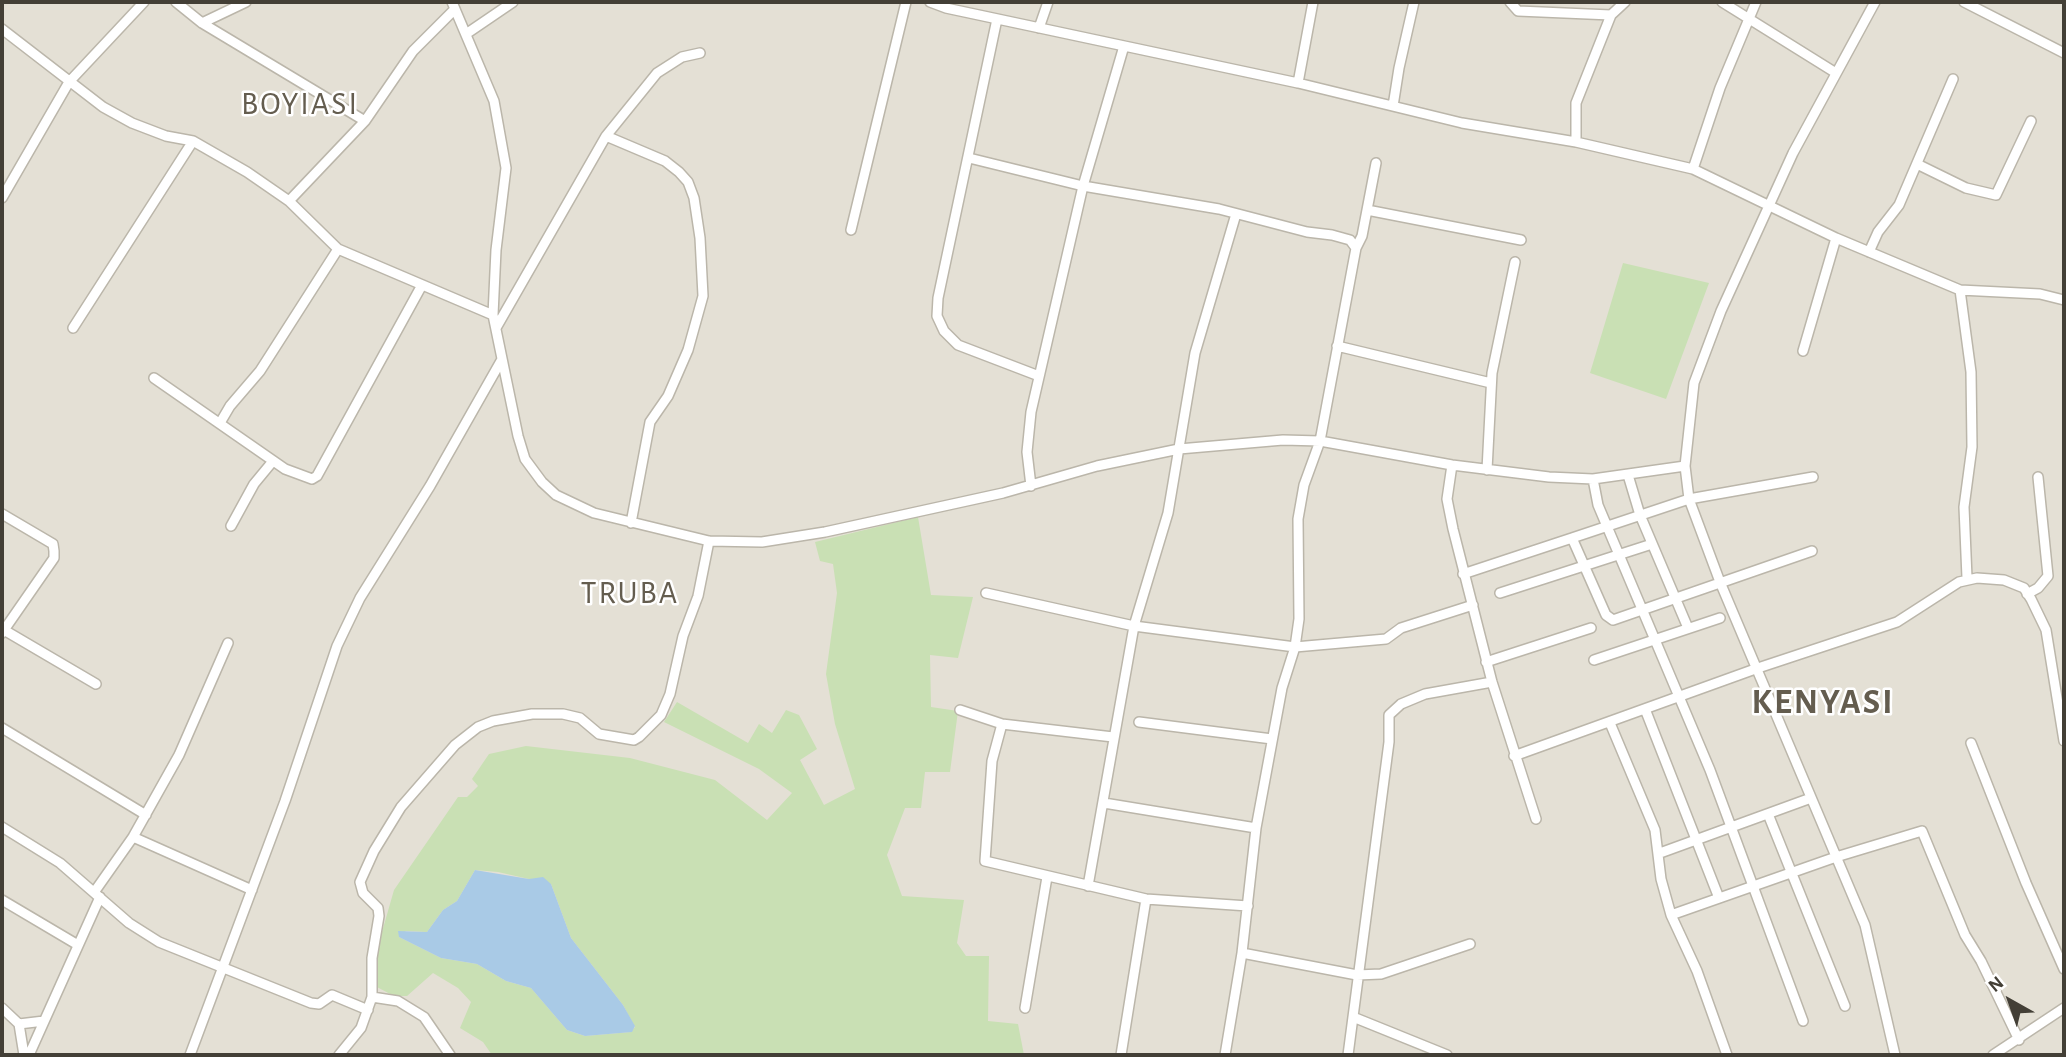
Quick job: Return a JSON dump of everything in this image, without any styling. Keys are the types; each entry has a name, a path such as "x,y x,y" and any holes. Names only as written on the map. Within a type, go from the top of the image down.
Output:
{"street":[{"path":"2,198 5,186 69,82 144,2"},
{"path":"176,2 202,23 365,121"},
{"path":"202,23 246,2"},
{"path":"466,34 513,2"},
{"path":"851,230 906,2"},
{"path":"930,2 1462,122 1576,142 1693,169 1836,238 1960,290 2040,294 2064,300"},
{"path":"1039,28 1048,2"},
{"path":"1298,83 1313,2"},
{"path":"1394,106 1398,68 1415,2"},
{"path":"1510,2 1517,11 1611,15"},
{"path":"1576,142 1576,103 1611,15 1625,2"},
{"path":"1721,2 1750,17 1836,73"},
{"path":"1693,169 1720,88 1756,2"},
{"path":"1875,2 1769,204 1721,311 1694,383 1685,441 1685,466 1689,499 1720,582 1758,667 1864,925 1882,990 1895,1055"},
{"path":"1964,2 2064,53"},
{"path":"289,201 365,121 413,51 454,5 494,101 506,169 496,250 493,315 519,436 533,471 556,495 575,506 631,523 709,541 736,543 797,538 1031,486 1097,466 1222,443 1320,441 1487,470 1593,479 1685,466"},
{"path":"997,19 938,298 937,316 944,331 958,345 1039,376"},
{"path":"2,29 69,82 132,123 166,136 193,141 289,201 338,248 493,315"},
{"path":"1031,486 1027,452 1039,376 1083,186 1125,46"},
{"path":"496,328 606,136 657,73 682,57 700,53"},
{"path":"1868,252 1878,232 1899,205 1953,79"},
{"path":"1917,164 1966,188 1996,195 2031,121"},
{"path":"606,136 665,161 679,172 688,182 694,198 700,238 703,296 688,350 668,396 650,422 631,523"},
{"path":"73,328 193,141"},
{"path":"969,158 1083,186 1236,214 1346,239 1356,248"},
{"path":"1225,1055 1242,953 1256,828 1282,688 1296,647 1300,619 1298,519 1304,485 1320,441 1356,248 1362,236 1376,163"},
{"path":"1367,210 1521,240"},
{"path":"1088,886 1134,626 1168,513 1195,353 1236,214"},
{"path":"1803,351 1836,238"},
{"path":"220,423 230,406 260,371 338,248"},
{"path":"1487,470 1491,383 1515,262"},
{"path":"154,378 273,461 298,476 312,479 317,476 422,285"},
{"path":"1960,290 1971,372 1972,447 1964,507 1967,578"},
{"path":"1337,346 1491,383"},
{"path":"190,1055 224,968 337,646 360,598 430,486 501,362"},
{"path":"231,526 254,484 273,461"},
{"path":"1452,465 1447,499 1463,574 1514,757 1536,819"},
{"path":"1628,475 1640,515 1688,628"},
{"path":"1463,574 1689,499 1813,477"},
{"path":"2028,593 2038,588 2048,576 2038,477"},
{"path":"1593,479 1598,505 1606,526 1732,827 1803,1021"},
{"path":"2,514 52,544 54,551 54,558 3,632 96,684"},
{"path":"1572,538 1609,618 1643,610 1812,551"},
{"path":"339,1055 361,1028 372,996 372,958 379,916 378,908 363,893 360,882 374,851 401,807 455,745 478,727 493,721 532,714 563,714 580,719 599,734 634,740 639,737 661,715 670,694 685,629 698,596 709,541"},
{"path":"1500,593 1652,544"},
{"path":"1514,757 1758,667 1897,622 1967,578 2004,580 2024,588 2028,593 2046,631 2064,741"},
{"path":"986,593 1134,626 1296,647 1386,639 1401,628 1473,605"},
{"path":"1594,660 1720,618"},
{"path":"1486,662 1591,628"},
{"path":"26,1055 78,945 98,894 134,837 179,755 228,643"},
{"path":"1348,1055 1389,742 1389,715 1401,704 1425,694 1492,682"},
{"path":"1645,709 1719,898"},
{"path":"960,710 1002,724 1113,737"},
{"path":"1139,722 1272,739"},
{"path":"1610,723 1655,830 1660,853 1661,879 1671,915 1698,971 1727,1055"},
{"path":"1002,724 992,761 983,858 990,863 1146,900 1248,906"},
{"path":"2,727 146,815"},
{"path":"1970,743 2064,969"},
{"path":"1660,853 1811,798"},
{"path":"1104,803 1256,828"},
{"path":"1768,814 1845,1006"},
{"path":"2,827 60,863 129,923 159,942 311,1003 319,1004 332,995 368,1010"},
{"path":"1671,915 1836,857 1922,831 1965,935 1982,961 2019,1040"},
{"path":"134,837 252,890"},
{"path":"1025,1008 1047,877"},
{"path":"2,900 78,945"},
{"path":"1121,1055 1146,900"},
{"path":"1242,953 1357,975 1402,969 1470,944"},
{"path":"372,996 398,1001 424,1017 450,1055"},
{"path":"2,1008 19,1024 26,1055"},
{"path":"1993,1055 2064,1008"},
{"path":"1353,1017 1447,1055"},
{"path":"19,1024 44,1021"}],"shaded area":[{"path":"2,2 2064,2 2064,1055 2,1055"}],"green space":[{"path":"1623,263 1709,283 1666,399 1590,373"},
{"path":"918,517 931,595 973,597 958,658 930,655 931,707 958,711 950,772 925,772 921,808 905,808 887,855 902,896 964,900 957,943 966,956 989,956 988,1021 1018,1024 1024,1055 492,1055 483,1042 460,1028 471,1002 458,988 433,973 407,996 394,996 375,986 378,946 394,890 458,797 467,797 478,786 472,779 489,754 526,746 630,758 715,780 767,820 792,793 759,769 664,722 677,702 748,743 759,724 772,733 786,710 799,715 817,749 800,760 824,805 855,789 835,724 826,674 837,593 833,564 820,561 815,542","holes":["475,870 498,872 551,884 571,938 623,1005 635,1027 631,1032 585,1036 567,1030 531,988 506,981 477,964 441,958 399,937 406,931 427,932 443,910 457,901"]}],"water":[{"path":"475,870 529,879 543,877 551,884 571,938 623,1005 635,1026 632,1032 585,1036 567,1030 531,988 506,981 477,964 441,958 399,937 398,931 427,932 443,910 457,901"}],"district":[{"name":"BOYIASI","path":"300,104"},
{"name":"TRUBA","path":"630,593"},
{"name":"KENYASI","path":"1823,702"}]}
